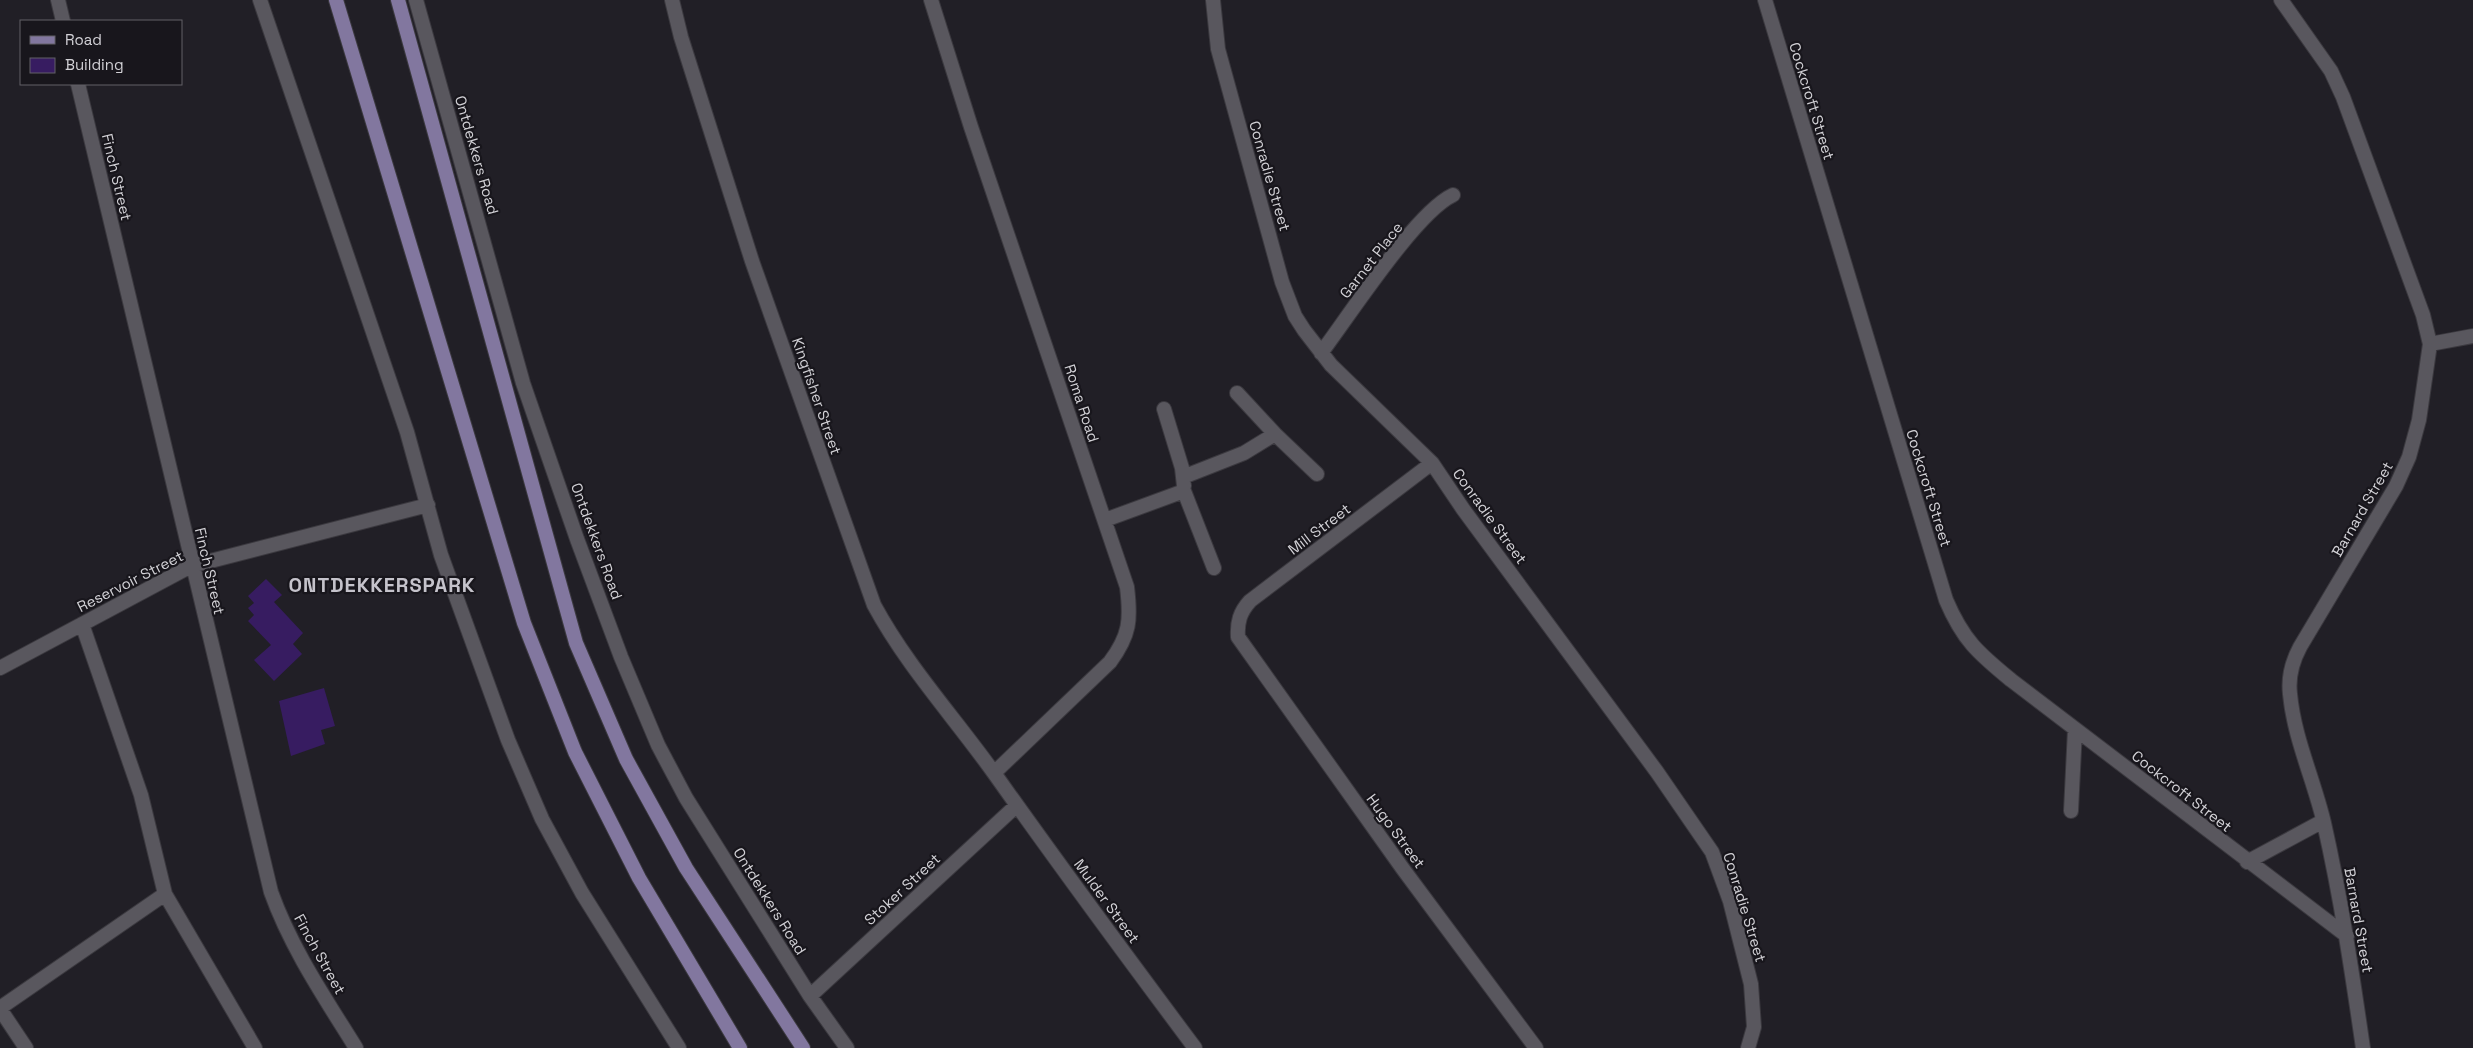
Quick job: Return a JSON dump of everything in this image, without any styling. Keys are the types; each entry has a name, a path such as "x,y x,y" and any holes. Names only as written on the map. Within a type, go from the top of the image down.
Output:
{"main road":[{"path":"336,0 524,623 575,752 639,878 740,1048"},
{"path":"398,0 576,643 626,758 686,868 803,1048"}],"street":[{"path":"58,0 63,20"},
{"path":"260,0 407,432 441,555 485,679 522,775 542,819 582,893 679,1048"},
{"name":"Ontdekkers Road","path":"416,0 524,383 578,540 622,657 673,774 810,996 847,1048"},
{"name":"Kingfisher Street","path":"672,0 681,37 752,261 867,590 887,628 925,684 994,773"},
{"name":"Roma Road","path":"931,0 971,127 1127,587 1130,613 1128,630 1122,645 1110,662 994,773"},
{"name":"Conradie Street","path":"1213,0 1218,49 1282,282 1295,316 1321,353 1432,463 1463,509 1657,772 1712,852 1730,901 1751,984 1754,1027 1748,1048"},
{"name":"Cockcroft Street","path":"1765,0 1946,600 1961,632 1973,648 2075,729 2247,862 2347,936"},
{"name":"Barnard Street","path":"2281,0 2331,71 2343,97 2423,315 2430,344 2418,420 2402,474 2300,647 2291,668 2291,702 2323,820 2347,936 2363,1048"},
{"name":"Finch Street","path":"78,85 191,566 271,892 278,913 302,960 356,1048"},
{"name":"Garnet Place","path":"1321,353 1419,224 1443,200 1454,195"},
{"path":"2430,344 2473,336"},
{"path":"1237,393 1316,474"},
{"path":"1164,409 1183,484 1214,568"},
{"path":"1105,520 1183,484 1244,453 1275,434"},
{"name":"Mill Street","path":"1237,628 1242,609 1250,601 1432,463"},
{"name":"Reservoir Street","path":"0,668 191,566 428,505"},
{"path":"82,624 140,795 165,894 255,1048"},
{"name":"Hugo Street","path":"1237,628 1238,637 1246,650 1403,869 1536,1048"},
{"path":"2071,812 2075,729"},
{"name":"Mulder Street","path":"994,773 1016,806 1195,1048"},
{"name":"Stoker Street","path":"810,996 1016,806"},
{"path":"2247,862 2323,820"},
{"path":"26,1048 0,1008 165,894"}],"building":[{"path":"266,579 282,595 274,602 303,633 293,644 302,654 274,681 254,660 271,645 248,621 254,615 248,608 254,603 248,596"},
{"path":"324,688 335,726 321,730 325,744 291,756 279,701"}],"district":[{"name":"ONTDEKKERSPARK","path":"382,585"}]}
